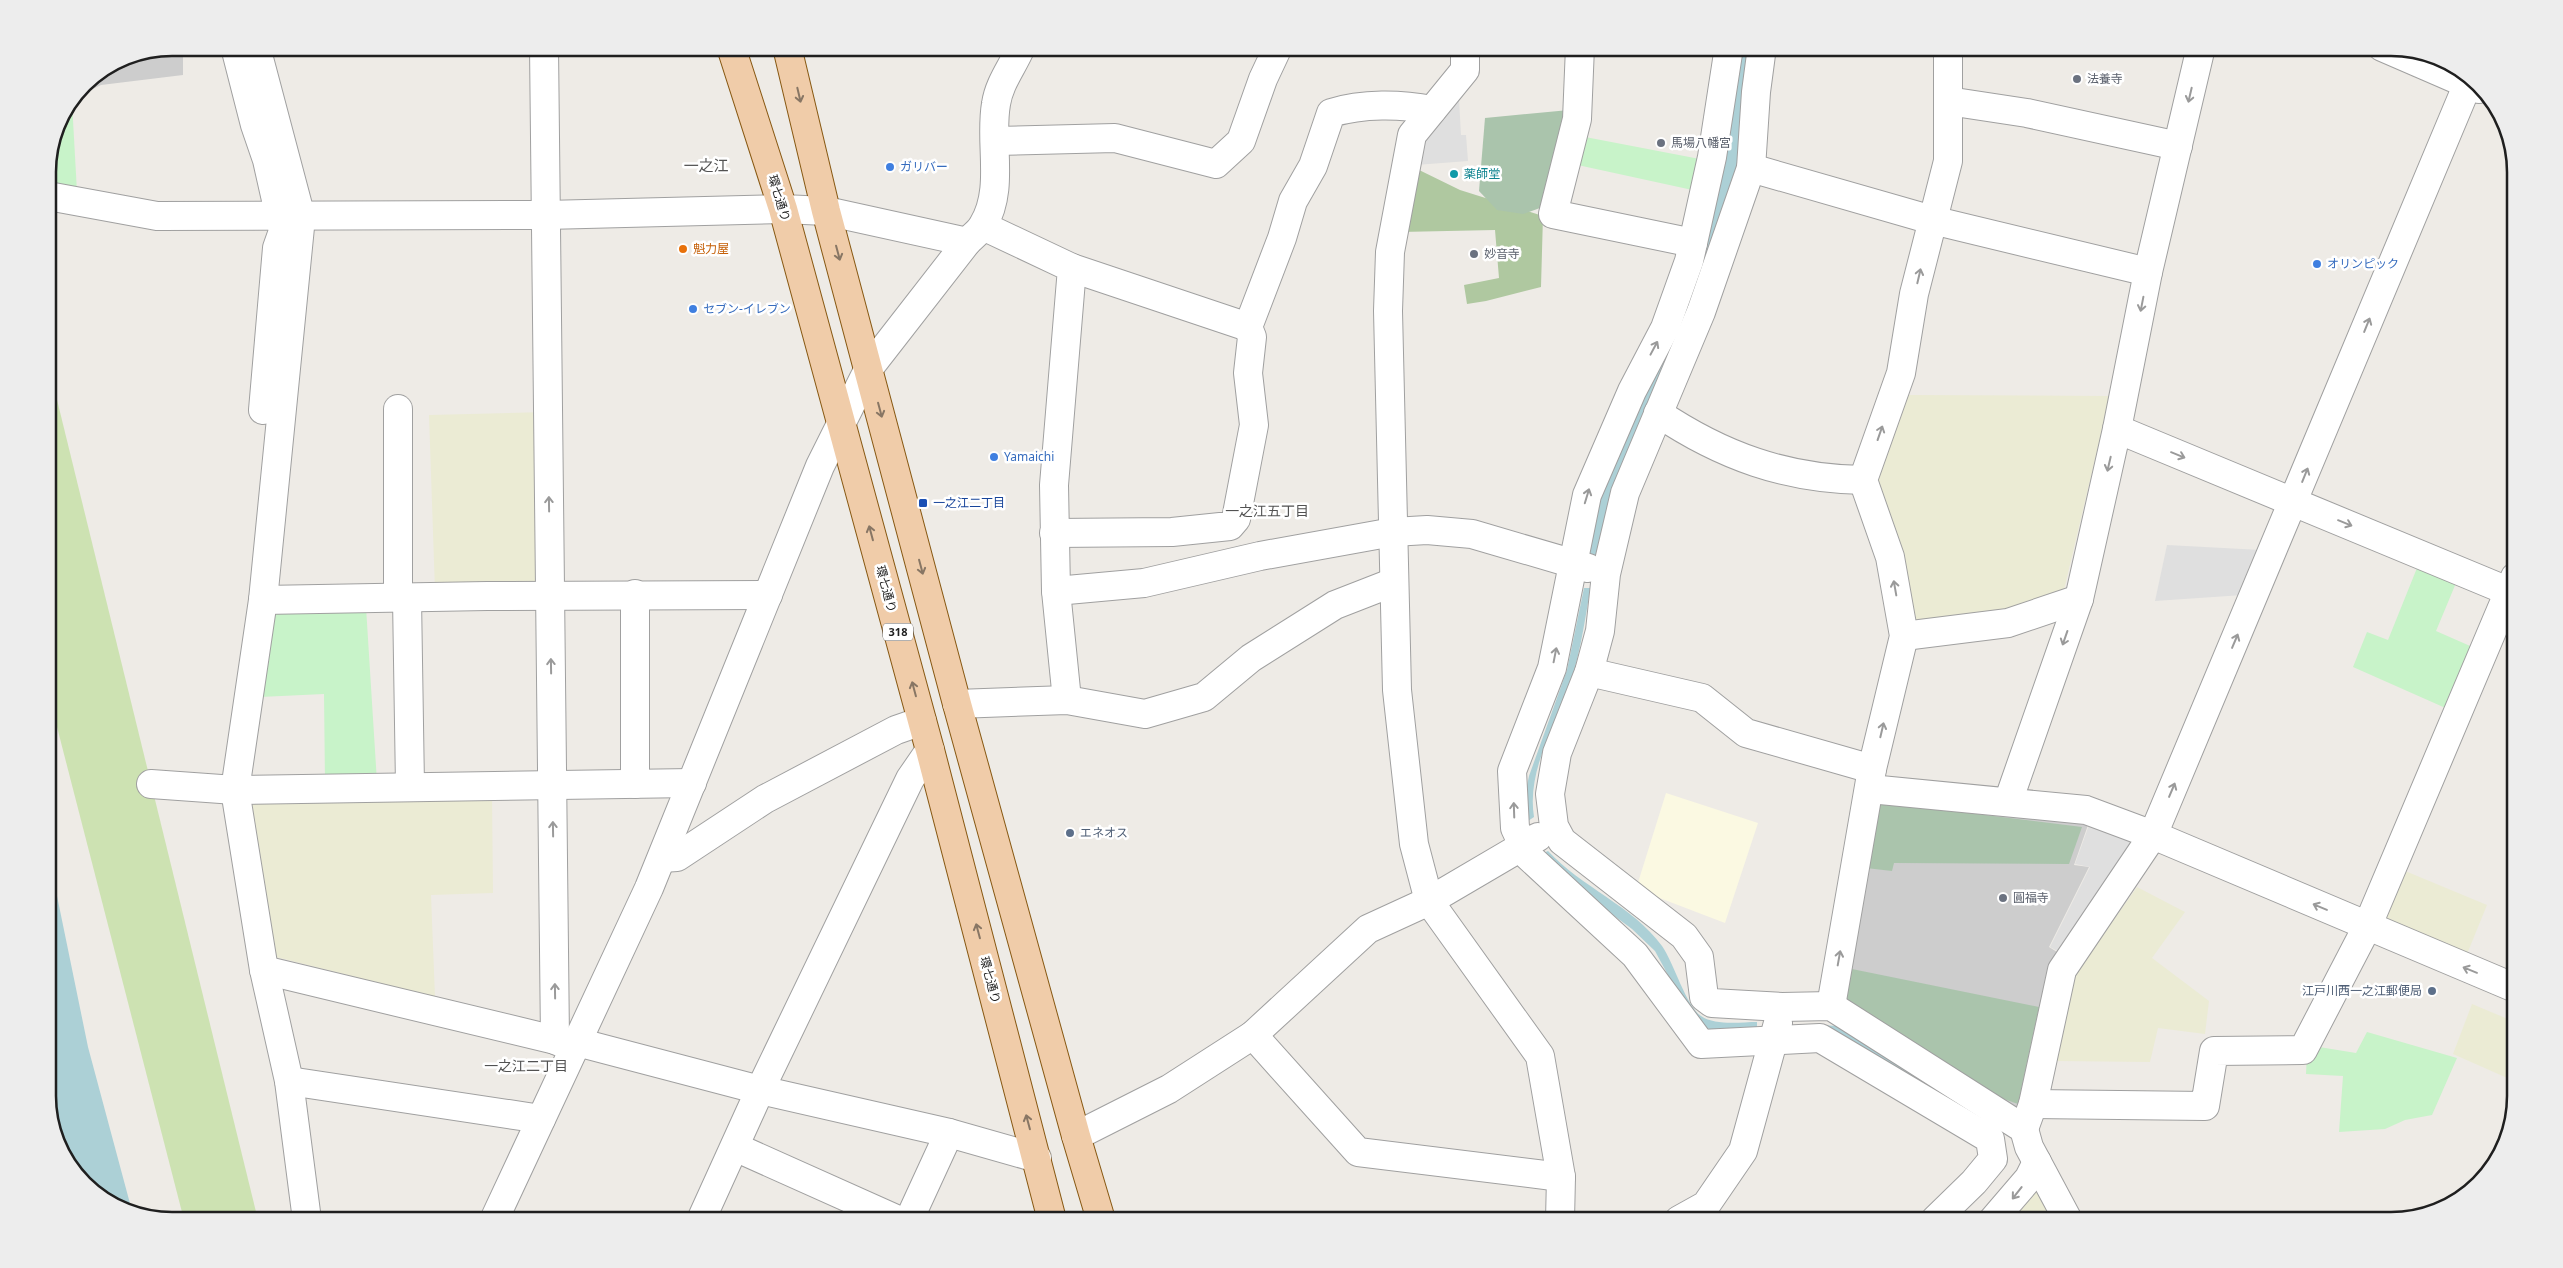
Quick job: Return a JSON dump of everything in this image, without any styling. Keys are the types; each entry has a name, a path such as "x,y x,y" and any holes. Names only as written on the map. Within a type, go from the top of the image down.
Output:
{"main road":[{"name":"環七通り","path":"734,56 783,209 930,750 1050,1212"},
{"path":"789,56 826,211 957,704 1076,1136 1100,1212"}],"street":[{"path":"237,56 255,125 290,216 277,248 263,410"},
{"path":"258,56 290,216 263,600 236,790 264,970 289,1081 306,1212"},
{"path":"544,56 552,784 569,1043"},
{"path":"498,1212 541,1119 569,1043 662,858 820,466 841,422 869,368 975,234 991,206 996,157 996,104 1003,82 1017,56"},
{"path":"996,141 1116,138 1216,164 1241,141 1263,79 1274,56"},
{"path":"1465,56 1465,70 1412,135 1390,252 1388,311 1397,690 1414,844 1429,901 1540,1056 1561,1177 1560,1212"},
{"path":"1580,56 1578,118 1553,214 1693,243"},
{"path":"1728,56 1712,157 1689,261 1665,328 1632,390 1587,495 1552,668 1512,771 1515,828 1535,841 1635,955 1701,1044 1778,1024 1830,1006 2028,1117 2205,1106 2214,1051 2304,1050 2367,927 2507,601"},
{"path":"1535,841 1550,794 1557,753 1589,672 1600,631 1606,574 1625,493 1702,312 1751,168 1756,92 1761,56"},
{"path":"1830,1006 1871,779 1904,636 1890,557 1863,480 1901,373 1914,294 1948,161 1948,56"},
{"path":"2008,802 2079,600 2117,430 2148,272 2199,56"},
{"path":"2403,57 2461,80"},
{"path":"2064,1212 2037,1162 2028,1117 2062,970 2153,835 2471,89"},
{"path":"1948,101 2027,112 2178,146"},
{"path":"1054,533 1172,532 1230,526 1236,519 1254,425 1248,373 1252,337 1248,327 1282,238 1293,202 1312,166 1331,113 1344,109 1408,105 1432,110"},
{"path":"1751,168 1932,220 2148,272"},
{"path":"56,197 157,216 546,215 783,209 826,211 975,234 1248,327"},
{"path":"1067,700 1056,591 1054,485 1072,268"},
{"path":"398,409 410,786"},
{"path":"1658,413 1693,436 1744,460 1836,480 1863,480"},
{"path":"2117,430 2294,502 2507,585"},
{"path":"1056,591 1144,583 1260,556 1392,532 1427,530 1472,534 1606,574"},
{"path":"957,704 1067,700 1145,714 1204,697 1251,658 1335,605 1394,582"},
{"path":"263,600 635,594 768,595"},
{"path":"635,594 635,784"},
{"path":"1904,636 2008,623 2079,600"},
{"path":"1589,672 1702,698 1746,733 1871,779 2008,802 2086,810 2153,835 2367,927 2507,984"},
{"path":"662,858 677,857 765,799 896,730 922,721"},
{"path":"705,1212 736,1147 760,1090 910,779 930,750"},
{"path":"152,784 236,790 692,783"},
{"path":"1076,1136 1170,1088 1253,1035 1368,929 1429,901 1535,841 1562,841 1684,936 1699,957 1704,996 1712,1003 1820,1038 1990,1138 1993,1158 1974,1182 1943,1212"},
{"path":"264,970 949,1134 1037,1158"},
{"path":"1693,1212 1706,1205 1743,1151 1778,1024"},
{"path":"1253,1035 1358,1152 1561,1177"},
{"path":"289,1081 541,1119"},
{"path":"913,1212 949,1134"},
{"path":"736,1147 880,1212"},
{"path":"2001,1212 2029,1178 2037,1162"}],"shaded area":[{"path":"164,56 183,56 183,75 101,85 90,91 114,72 135,62"},
{"path":"1459,99 1461,135 1466,135 1468,161 1416,165 1419,139 1448,102"},
{"path":"2167,545 2261,550 2243,595 2155,601"},
{"path":"1666,793 1758,823 1725,923 1636,889"},
{"path":"1875,799 2088,825 2074,865 2089,867 2049,947 2062,955 2019,1108 1998,1099 1846,1008 1848,953"},
{"path":"2089,825 2140,842 2063,954 2050,947 2090,867 2075,864"}],"green space":[{"path":"1718,56 1752,56 1744,168 1602,561 1570,548 1664,315 1697,191 1573,164 1580,136 1705,160"},
{"path":"1569,110 1557,165 1540,208 1523,214 1497,210 1479,191 1485,118"},
{"path":"73,113 77,192 56,188 56,164 60,142"},
{"path":"1413,167 1460,190 1543,216 1541,287 1467,304 1464,285 1499,278 1495,230 1400,232"},
{"path":"1908,395 2110,396 2064,590 2001,612 1909,621 1875,483"},
{"path":"56,396 256,1212 182,1212 56,723"},
{"path":"545,412 543,591 435,591 429,415"},
{"path":"2417,568 2456,583 2436,631 2477,649 2450,710 2353,667 2367,632 2388,640"},
{"path":"270,607 366,607 377,782 325,783 324,694 260,697"},
{"path":"492,795 493,893 431,895 435,997 272,956 251,799"},
{"path":"1879,802 2082,827 2069,864 1894,863 1892,871 1866,868"},
{"path":"2398,868 2487,905 2465,959 2376,924"},
{"path":"2137,887 2185,912 2152,958 2209,1001 2205,1034 2158,1028 2150,1062 2055,1061 2073,977"},
{"path":"1847,968 2039,1007 2018,1104 1998,1097 1848,1007 1842,993"},
{"path":"2472,1004 2507,1019 2507,1078 2453,1054"},
{"path":"2367,1032 2457,1058 2432,1115 2405,1120 2385,1129 2339,1132 2343,1076 2306,1074 2307,1052 2313,1046 2356,1053"},
{"path":"2038,1185 2053,1212 2013,1212"}],"water":[{"path":"1584,588 1591,588 1578,654 1567,691 1539,762 1533,799 1534,817 1528,821 1525,795 1529,776 1567,670"},
{"path":"1548,851 1561,864 1637,919 1650,932 1667,953 1685,994 1701,1016 1721,1022 1757,1022 1757,1031 1712,1030 1694,1023 1655,951 1632,929 1586,895 1541,854"},
{"path":"56,891 88,1047 130,1204 108,1192 85,1172 68,1147 58,1119 56,1104"},
{"path":"1805,1024 1837,1026 1950,1097 1946,1102 1805,1027"}],"waterway":[{"path":"1590,560 1593,533 1706,264 1727,152 1738,72"}],"place":[{"name":"法養寺","path":"2077,79"},
{"name":"馬場八幡宮","path":"1661,143"},
{"name":"ガリバー","path":"890,167"},
{"name":"薬師堂","path":"1454,174"},
{"name":"魁力屋","path":"683,249"},
{"name":"妙音寺","path":"1474,254"},
{"name":"オリンピック","path":"2317,264"},
{"name":"セブン-イレブン","path":"693,309"},
{"name":"Yamaichi","path":"994,457"},
{"name":"一之江二丁目","path":"923,503"},
{"name":"エネオス","path":"1070,833"},
{"name":"圓福寺","path":"2003,898"},
{"name":"江戸川西一之江郵便局","path":"2432,991"}],"district":[{"name":"一之江","path":"706,166"},
{"name":"一之江五丁目","path":"1267,511"},
{"name":"一之江二丁目","path":"526,1066"}]}
